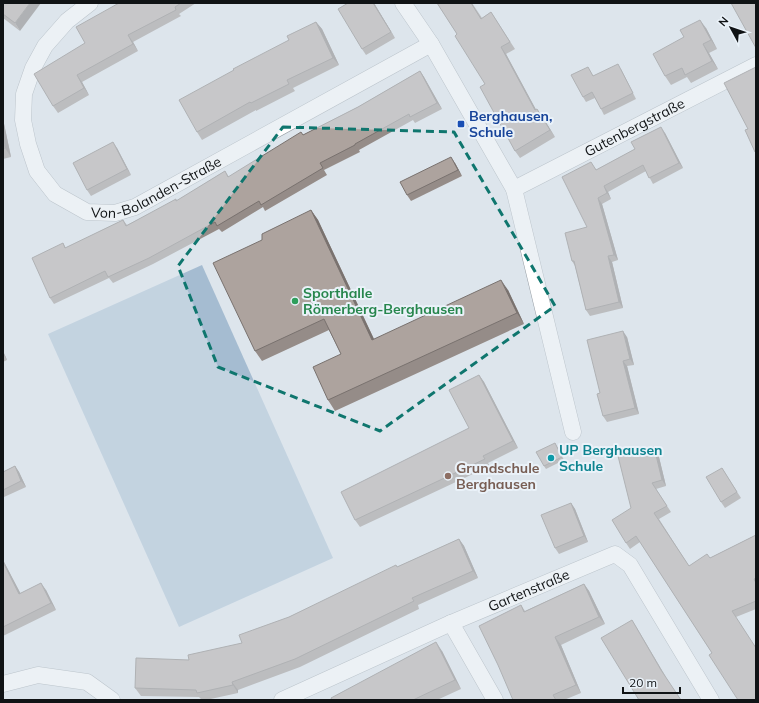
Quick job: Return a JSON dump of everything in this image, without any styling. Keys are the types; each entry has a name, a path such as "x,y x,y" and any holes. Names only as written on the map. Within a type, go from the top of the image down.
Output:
{"street":[{"name":"Von-Bolanden-Straße","path":"90,3 67,21 45,46 33,68 24,94 23,120 28,144 37,171 54,194 87,212 115,213 135,206 431,44"},
{"path":"403,3 431,44 514,190 573,432"},
{"name":"Gutenbergstraße","path":"514,190 756,65"},
{"name":"Gartenstraße","path":"292,698 451,623 615,554 630,565 711,700"},
{"path":"451,623 495,700"},
{"path":"3,684 38,675 87,682 112,700"}],"highlighted area":[{"path":"283,127 454,132 555,306 380,431 218,367 178,266"}],"shaded area":[{"path":"202,265 333,558 179,627 48,334"}],"building":[{"path":"3,3 30,3 15,23 3,14"},
{"path":"119,3 181,3 175,7 176,10 128,35 133,44 77,75 84,88 53,106 34,74 85,43 76,27"},
{"path":"348,3 373,3 391,32 362,49 338,9"},
{"path":"437,3 471,3 481,19 491,12 510,42 501,47 535,110 537,109 550,130 515,151 480,87 485,84 455,36 457,34"},
{"path":"731,3 756,3 756,48"},
{"path":"700,20 711,40 703,44 712,61 685,75 682,68 665,76 653,54 684,37 680,30"},
{"path":"316,22 333,58 287,80 289,84 251,103 250,102 197,132 179,100 234,70 233,69 289,40 287,36"},
{"path":"618,64 633,93 601,109 592,92 583,97 571,75 588,67 593,76"},
{"path":"756,67 755,152 745,130 748,129 724,83"},
{"path":"420,71 437,103 410,117 409,114 320,163 323,168 261,205 259,201 217,226 215,222 149,258 108,277 105,271 50,298 32,258 63,243 65,248 123,220 126,226 176,199 176,201 225,171 228,177 301,132 303,135 358,107"},
{"path":"661,127 679,163 649,178 643,165 604,186 607,193 598,198 614,255 608,256 619,302 586,310 574,261 572,261 565,233 587,227 562,177 591,162 596,170 635,149 631,142"},
{"path":"113,142 127,169 87,190 73,163"},
{"path":"451,157 458,170 407,195 400,182"},
{"path":"311,210 372,340 501,280 517,313 328,400 313,367 341,354 324,319 255,351 213,263 262,240 262,234"},
{"path":"623,331 630,359 623,361 635,408 603,416 597,394 600,393 587,340"},
{"path":"479,375 513,441 483,456 485,459 355,520 341,492 469,428 449,390"},
{"name":"UP Berghausen Schule","path":"555,443 562,457 544,466 536,452"},
{"path":"654,447 662,480 652,483 667,506 654,513 689,566 707,554 710,558 756,535 756,578 754,579 756,583 756,601 732,611 756,648 756,700 738,700 709,655 712,653 636,536 626,543 612,520 631,508 618,456"},
{"path":"15,466 21,481 3,490 3,472"},
{"path":"722,468 737,492 721,502 706,477"},
{"path":"571,503 584,536 555,548 541,515"},
{"path":"459,539 473,571 412,598 414,601 295,659 232,682 233,685 197,693 196,690 135,688 136,658 189,660 188,655 242,643 239,635 289,617 396,565 397,567"},
{"path":"3,562 19,594 41,583 51,603 3,627"},
{"path":"584,584 599,617 555,637 576,685 553,695 556,700 513,700 479,626 521,605 524,612"},
{"path":"632,620 661,670 681,700 639,700 601,638"},
{"path":"436,642 455,680 413,700 332,700 331,698"}],"place":[{"name":"Berghausen, Schule","path":"461,124"},
{"name":"Sporthalle Römerberg-Berghausen","path":"295,301"},
{"name":"UP Berghausen Schule","path":"551,458"},
{"name":"Grundschule Berghausen","path":"448,476"}]}
